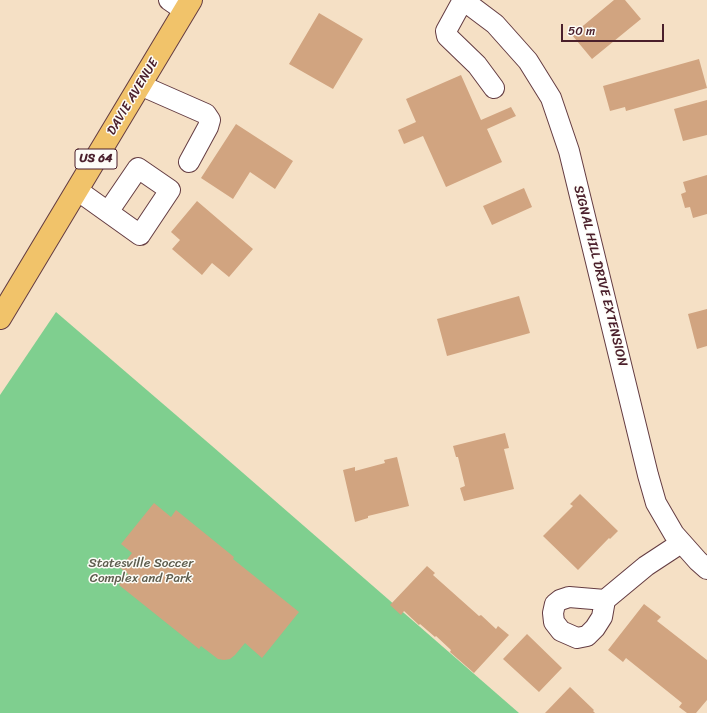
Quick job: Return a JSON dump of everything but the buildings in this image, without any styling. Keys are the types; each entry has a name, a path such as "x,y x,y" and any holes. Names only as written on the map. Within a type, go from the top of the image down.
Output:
{"main road":[{"name":"DAVIE AVENUE","path":"0,318 140,85 182,4"}],"street":[{"path":"463,0 446,31 447,36 476,65 494,88"},
{"name":"SIGNAL HILL DRIVE EXTENSION","path":"463,0 494,24 528,61 551,98 569,151 656,503 674,534 707,569"},
{"path":"140,85 206,114 210,120 208,127 189,162"},
{"path":"77,190 108,212"},
{"path":"605,600 646,566 681,543"}],"green space":[{"name":"Statesville Soccer Complex and Park","path":"56,312 519,713 0,713 0,395"}]}
